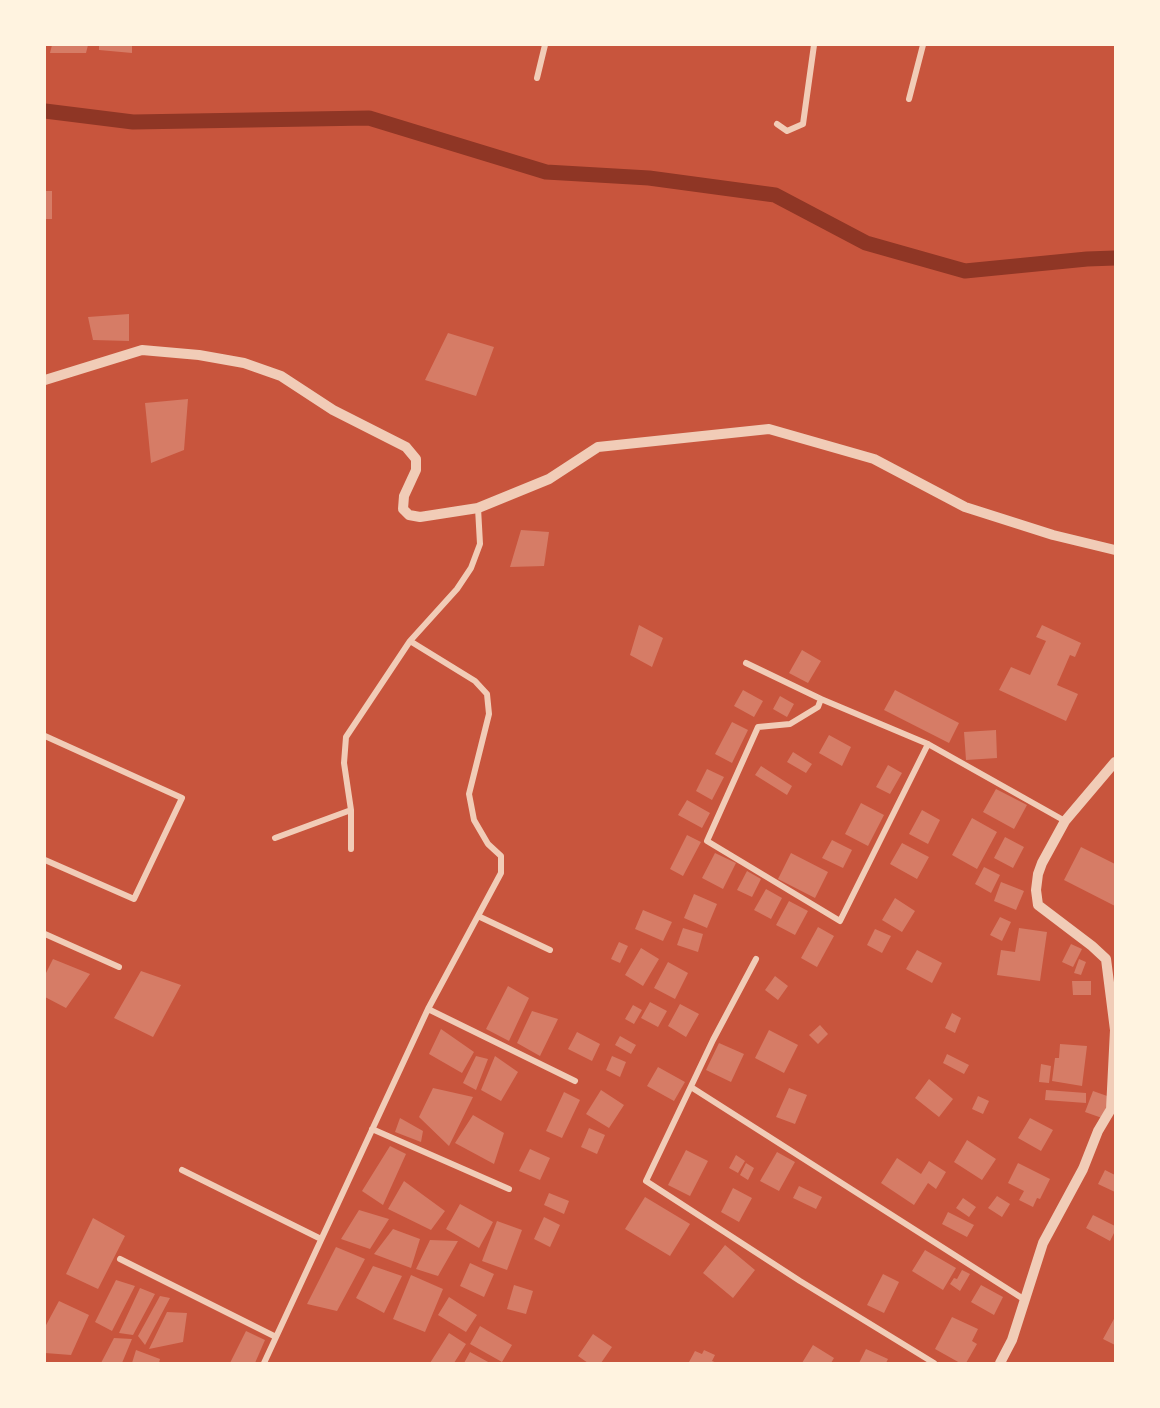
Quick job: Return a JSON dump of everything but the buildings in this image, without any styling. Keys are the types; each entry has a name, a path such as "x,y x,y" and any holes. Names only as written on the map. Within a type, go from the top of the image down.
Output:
{"street":[{"path":"537,78 545,45"},
{"path":"777,124 787,131 803,124 814,45"},
{"path":"909,99 922,45"},
{"path":"45,380 142,350 200,355 244,363 281,376 333,410 406,447 416,459 416,470 404,496 403,509 409,515 420,518 478,508 549,479 598,447 769,429 874,459 966,507 1053,535 1115,550"},
{"path":"351,849 351,810 344,763 346,737 410,641 457,590 471,568 480,544 478,508"},
{"path":"264,1363 428,1009 501,873 501,856 488,844 474,820 470,794 489,714 487,694 475,681 410,641"},
{"path":"746,663 821,699 928,744 1065,820"},
{"path":"821,699 818,707 790,724 758,727 707,841 840,921 928,744"},
{"path":"45,736 182,798 134,899 45,860"},
{"path":"1000,1363 1012,1340 1043,1243 1083,1169 1098,1131 1113,1110 1115,1030 1106,959 1038,905 1035,890 1042,863 1065,820 1115,762"},
{"path":"275,838 351,810"},
{"path":"478,916 550,950"},
{"path":"45,934 119,966"},
{"path":"756,959 713,1040 646,1181 800,1281 934,1363"},
{"path":"428,1009 575,1081"},
{"path":"691,1087 1025,1300"},
{"path":"372,1129 509,1189"},
{"path":"182,1170 321,1239"},
{"path":"120,1259 276,1337"}],"waterway":[{"path":"45,111 133,122 369,118 546,172 649,178 775,195 866,243 965,271 1115,258"}]}
